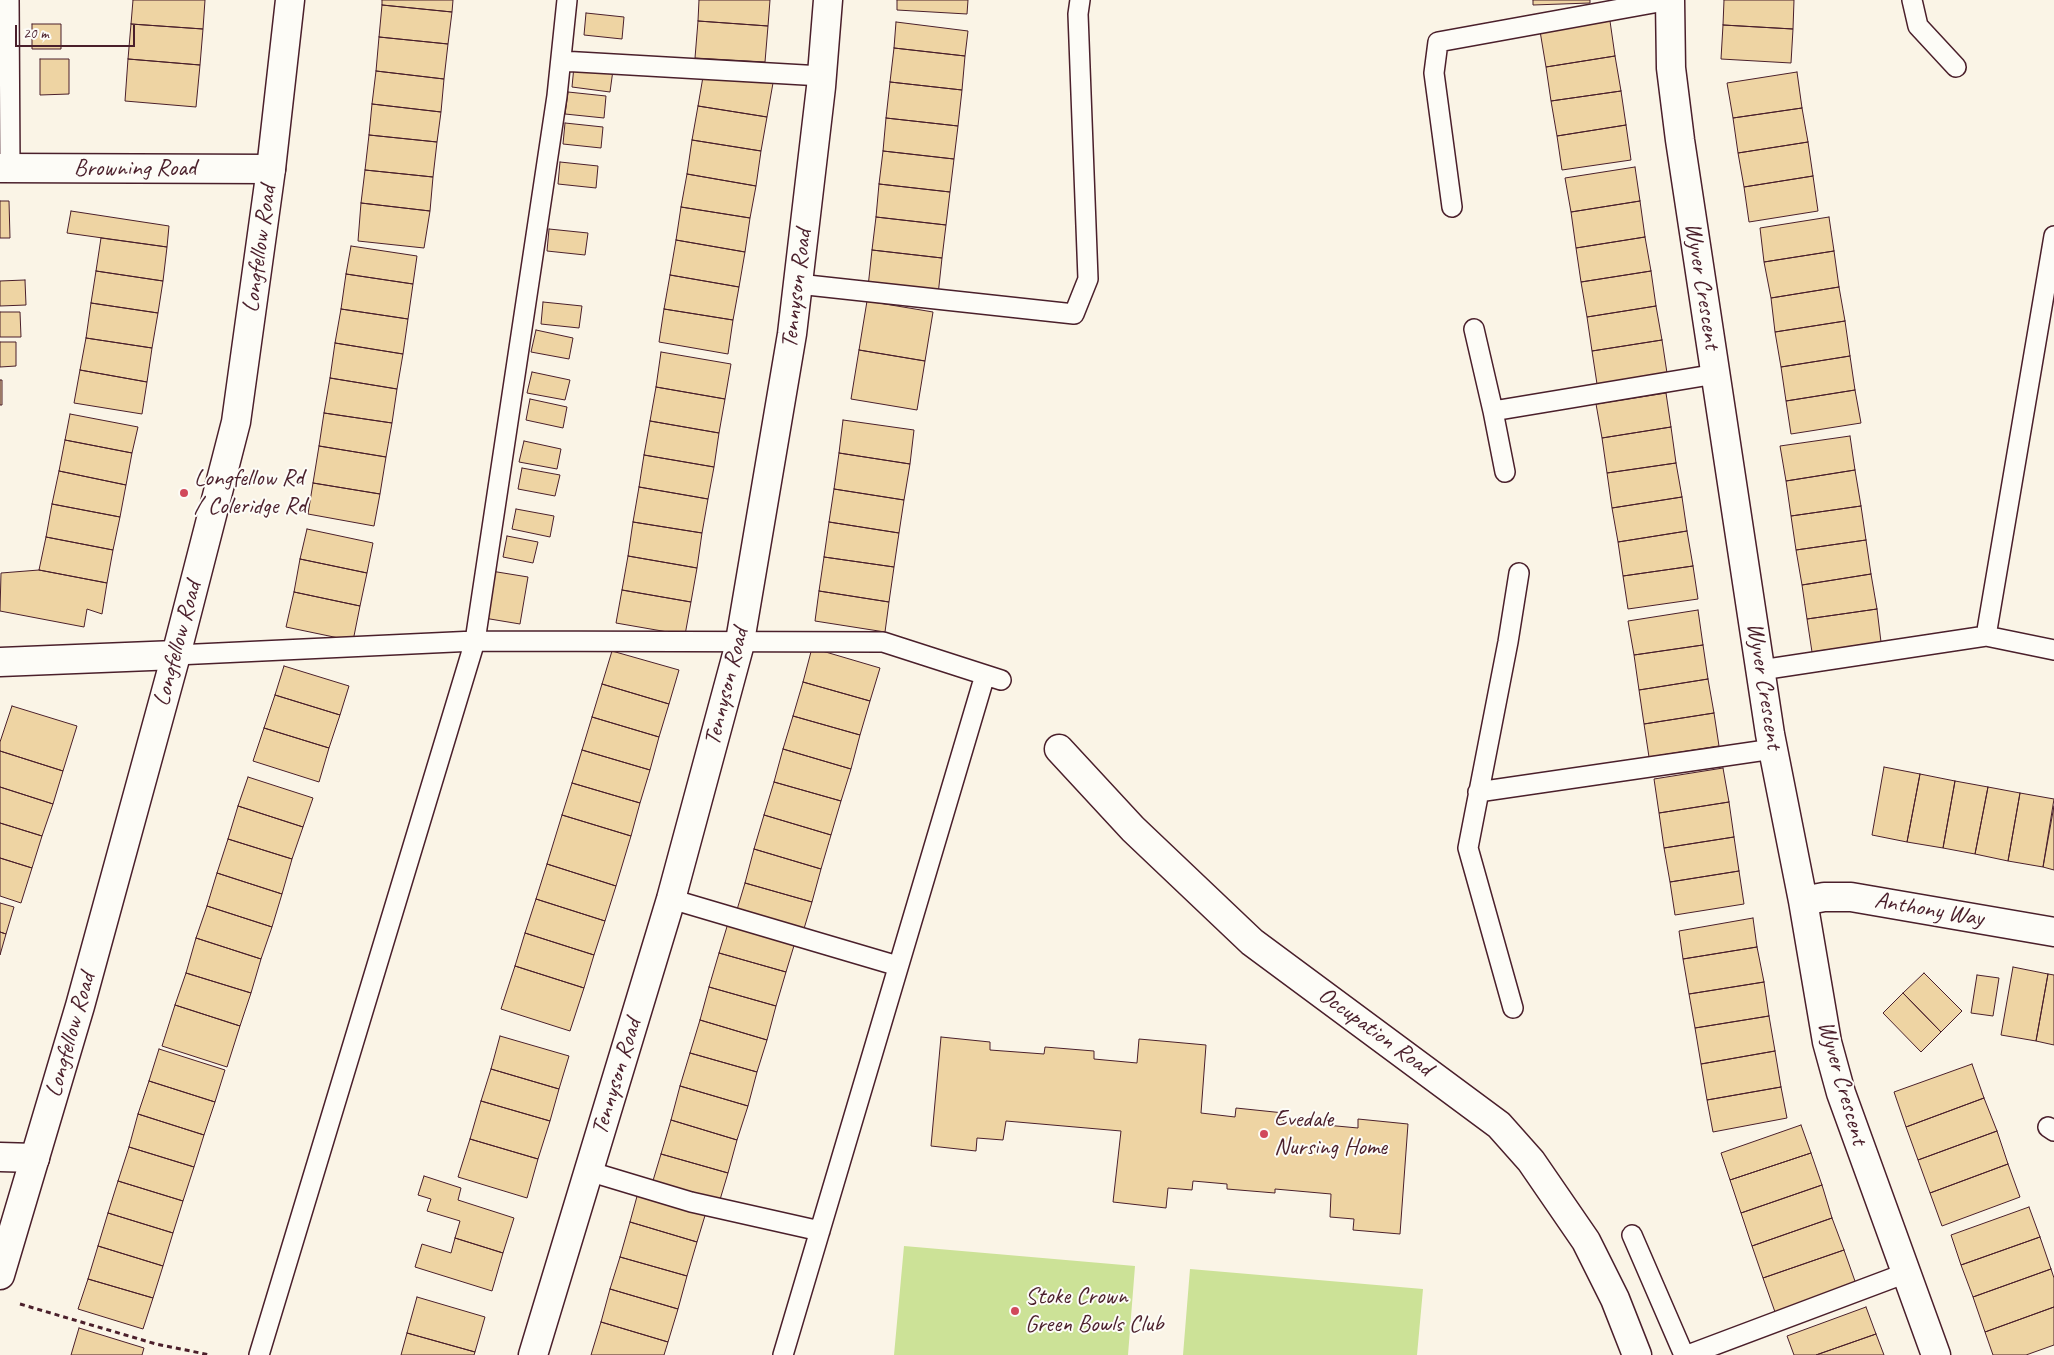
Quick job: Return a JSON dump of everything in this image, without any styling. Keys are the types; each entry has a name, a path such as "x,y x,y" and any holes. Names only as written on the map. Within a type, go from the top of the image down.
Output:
{"street":[{"name":"Longfellow Road","path":"0,1275 80,1006 176,655 236,422 271,169 290,0"},
{"name":"Tennyson Road","path":"533,1355 671,899 740,642 792,334 822,76 828,0"},
{"name":"Wyver Crescent","path":"1670,0 1671,68 1716,374 1773,749 1803,901 1826,1042 1834,1070 1936,1355"},
{"name":"Browning Road","path":"5,168 271,169"},
{"path":"0,662 176,655"},
{"name":"Occupation Road","path":"1059,749 1132,829 1252,942 1499,1125 1531,1161 1586,1241 1615,1299 1636,1355"},
{"name":"Anthony Way","path":"1803,901 1851,897 2054,932"},
{"path":"0,1157 35,1158"}],"lane":[{"path":"5,168 9,0"},
{"path":"259,1355 475,641 560,61 567,0"},
{"path":"798,284 1074,314 1088,279 1078,14 1080,0"},
{"path":"1452,207 1434,73 1438,42 1670,0"},
{"path":"1912,0 1918,26 1956,67"},
{"path":"560,61 822,76"},
{"path":"1986,636 2054,236"},
{"path":"1474,330 1494,411 1505,472"},
{"path":"1494,411 1716,374"},
{"path":"1513,1008 1468,848 1508,642 1519,573"},
{"path":"1761,670 1986,636 2054,650"},
{"path":"176,655 475,641 883,642 993,677 898,966 783,1355"},
{"path":"1478,792 1773,749"},
{"path":"671,899 898,966"},
{"path":"588,1171 691,1202 820,1231"},
{"path":"1632,1235 1686,1355 1906,1273"}],"path":[{"path":"18,1303 156,1344 210,1355"}],"green space":[{"name":"Stoke Crown Green Bowls Club","path":"904,1246 1135,1266 1128,1355 894,1355"},
{"name":"Stoke Crown Green Bowls Club","path":"1190,1269 1423,1289 1417,1355 1183,1355"}],"building":[{"path":"133,0 205,0 203,29 131,24"},
{"path":"382,0 453,0 452,12 382,5"},
{"path":"699,0 770,0 768,26 698,21"},
{"path":"897,0 968,0 967,14 897,10"},
{"path":"1533,0 1590,0 1590,3 1533,5"},
{"path":"1724,0 1794,0 1793,29 1723,25"},
{"path":"382,5 452,12 448,44 379,37"},
{"path":"586,13 624,17 622,39 584,35"},
{"path":"698,21 768,26 765,62 695,58"},
{"path":"1610,21 1615,56 1546,67 1540,31"},
{"path":"896,22 968,31 965,56 894,48"},
{"path":"32,24 61,24 61,49 32,49"},
{"path":"131,24 203,29 200,65 128,59"},
{"path":"1723,25 1793,29 1791,63 1721,59"},
{"path":"379,37 448,44 444,79 376,71"},
{"path":"894,48 965,56 962,90 890,82"},
{"path":"1615,56 1621,91 1551,101 1546,67"},
{"path":"40,59 69,59 69,94 40,95"},
{"path":"128,59 200,65 196,107 125,101"},
{"path":"574,66 613,70 610,92 572,87"},
{"path":"376,71 444,79 441,112 372,104"},
{"path":"704,71 773,83 767,117 698,106"},
{"path":"1797,72 1802,108 1733,118 1727,83"},
{"path":"890,82 962,90 958,126 886,118"},
{"path":"1621,91 1626,125 1557,136 1551,101"},
{"path":"568,92 606,96 604,118 565,114"},
{"path":"372,104 441,112 437,142 369,135"},
{"path":"698,106 767,117 761,151 692,140"},
{"path":"1802,108 1808,142 1738,153 1733,118"},
{"path":"886,118 958,126 954,159 883,151"},
{"path":"565,123 603,127 601,148 563,144"},
{"path":"1626,125 1631,160 1562,170 1557,136"},
{"path":"369,135 437,142 433,177 365,170"},
{"path":"692,140 761,151 756,186 687,174"},
{"path":"1808,142 1813,176 1744,187 1738,153"},
{"path":"883,151 954,159 950,192 879,184"},
{"path":"560,162 598,166 596,188 558,184"},
{"path":"1635,167 1640,201 1571,212 1565,178"},
{"path":"365,170 433,177 430,211 361,203"},
{"path":"687,174 756,186 750,218 681,207"},
{"path":"1813,176 1818,211 1749,222 1744,187"},
{"path":"879,184 950,192 946,225 876,217"},
{"path":"0,201 9,201 10,238 0,238"},
{"path":"1640,201 1645,237 1576,248 1571,212"},
{"path":"361,203 430,211 424,248 358,241"},
{"path":"681,207 750,218 745,252 676,240"},
{"path":"71,211 169,226 167,247 67,233"},
{"path":"876,217 946,225 942,258 872,250"},
{"path":"1829,217 1834,251 1764,262 1760,228"},
{"path":"549,229 588,233 585,255 547,251"},
{"path":"1645,237 1651,271 1581,282 1576,248"},
{"path":"101,238 167,247 163,281 96,271"},
{"path":"676,240 745,252 739,287 670,275"},
{"path":"351,246 417,256 413,284 346,274"},
{"path":"872,250 942,258 938,295 868,287"},
{"path":"1834,251 1839,287 1771,298 1764,262"},
{"path":"96,271 163,281 158,313 91,303"},
{"path":"1651,271 1656,306 1587,317 1581,282"},
{"path":"346,274 413,284 408,319 341,309"},
{"path":"670,275 739,287 733,320 664,309"},
{"path":"25,280 26,305 0,306 0,281"},
{"path":"1839,287 1845,321 1775,332 1771,298"},
{"path":"867,301 933,312 925,361 859,350"},
{"path":"543,302 582,306 579,328 541,324"},
{"path":"91,303 158,313 152,348 86,338"},
{"path":"1656,306 1662,340 1592,351 1587,317"},
{"path":"341,309 408,319 403,354 335,343"},
{"path":"664,309 733,320 728,354 659,342"},
{"path":"0,312 20,312 21,337 0,337"},
{"path":"1845,321 1850,356 1781,367 1775,332"},
{"path":"536,330 573,338 569,359 531,352"},
{"path":"86,338 152,348 147,382 80,370"},
{"path":"1662,340 1667,373 1597,384 1592,351"},
{"path":"0,342 16,342 16,366 0,367"},
{"path":"335,343 403,354 397,389 330,378"},
{"path":"859,350 925,361 917,410 851,399"},
{"path":"661,352 731,364 725,399 656,387"},
{"path":"1850,356 1855,390 1786,401 1781,367"},
{"path":"80,370 147,382 142,414 74,403"},
{"path":"532,372 570,380 565,400 527,393"},
{"path":"330,378 397,389 392,423 324,413"},
{"path":"0,380 2,380 2,405 0,405"},
{"path":"656,387 725,399 719,433 650,421"},
{"path":"1855,390 1861,423 1791,434 1786,401"},
{"path":"1666,393 1671,427 1602,438 1596,404"},
{"path":"530,399 567,407 563,428 526,420"},
{"path":"324,413 392,423 386,457 319,446"},
{"path":"70,414 138,427 132,453 65,440"},
{"path":"843,420 914,430 910,464 839,453"},
{"path":"650,421 719,433 714,467 644,455"},
{"path":"1671,427 1676,463 1607,473 1602,438"},
{"path":"1850,436 1855,470 1786,481 1780,446"},
{"path":"65,440 132,453 126,485 59,471"},
{"path":"524,441 561,449 557,469 519,462"},
{"path":"319,446 386,457 380,494 313,483"},
{"path":"839,453 910,464 904,500 834,489"},
{"path":"644,455 714,467 708,499 639,487"},
{"path":"1676,463 1682,497 1612,508 1607,473"},
{"path":"522,468 560,475 555,496 518,489"},
{"path":"1855,470 1861,506 1791,516 1786,481"},
{"path":"59,471 126,485 120,517 52,504"},
{"path":"313,483 380,494 374,526 308,514"},
{"path":"639,487 708,499 702,533 633,522"},
{"path":"834,489 904,500 899,533 829,522"},
{"path":"1682,497 1687,531 1618,542 1612,508"},
{"path":"52,504 120,517 113,550 46,537"},
{"path":"1861,506 1866,540 1796,550 1791,516"},
{"path":"516,509 554,516 550,537 512,529"},
{"path":"633,522 702,533 697,568 628,556"},
{"path":"829,522 899,533 894,567 824,557"},
{"path":"307,529 373,543 367,573 300,559"},
{"path":"1687,531 1693,566 1623,576 1618,542"},
{"path":"507,536 538,542 533,563 503,557"},
{"path":"46,537 113,550 107,583 39,570"},
{"path":"1866,540 1871,574 1802,585 1796,550"},
{"path":"628,556 697,568 691,602 622,590"},
{"path":"824,557 894,567 889,602 819,591"},
{"path":"300,559 367,573 360,606 294,592"},
{"path":"1693,566 1698,599 1628,609 1623,576"},
{"path":"39,570 107,583 102,614 87,609 84,627 0,611 1,573"},
{"path":"491,571 528,577 520,624 484,618"},
{"path":"1871,574 1877,609 1807,619 1802,585"},
{"path":"622,590 691,602 685,635 616,623"},
{"path":"819,591 889,602 885,632 815,621"},
{"path":"294,592 360,606 353,641 286,627"},
{"path":"1877,609 1881,642 1812,652 1807,619"},
{"path":"1698,610 1703,645 1634,655 1628,621"},
{"path":"1703,645 1708,679 1639,690 1634,655"},
{"path":"812,648 880,668 870,701 803,682"},
{"path":"612,651 679,670 669,704 602,684"},
{"path":"284,666 349,686 340,715 275,695"},
{"path":"1708,679 1714,713 1644,724 1639,690"},
{"path":"803,682 870,701 860,735 793,716"},
{"path":"602,684 669,704 659,737 592,717"},
{"path":"275,695 340,715 329,748 264,728"},
{"path":"12,706 77,726 63,771 0,751 0,742"},
{"path":"1714,713 1719,746 1649,757 1644,724"},
{"path":"793,716 860,735 851,769 783,749"},
{"path":"592,717 659,737 650,770 582,750"},
{"path":"264,728 329,748 319,782 253,761"},
{"path":"783,749 851,769 841,801 774,782"},
{"path":"582,750 650,770 640,803 572,783"},
{"path":"0,751 63,771 53,804 0,787"},
{"path":"1884,767 1920,774 1907,842 1872,835"},
{"path":"1723,768 1729,802 1659,813 1654,779"},
{"path":"1920,774 1955,781 1943,848 1907,842"},
{"path":"248,777 313,798 303,827 238,806"},
{"path":"1955,781 1988,787 1975,854 1943,848"},
{"path":"774,782 841,801 831,835 764,815"},
{"path":"572,783 640,803 631,836 562,815"},
{"path":"0,787 53,804 42,836 0,823"},
{"path":"1988,787 2020,793 2008,861 1975,854"},
{"path":"2020,793 2054,799 2043,867 2008,861"},
{"path":"1729,802 1734,837 1664,848 1659,813"},
{"path":"238,806 303,827 292,859 228,839"},
{"path":"2054,806 2054,870 2043,867"},
{"path":"562,815 631,836 616,886 547,864"},
{"path":"764,815 831,835 821,869 754,849"},
{"path":"0,823 42,836 32,868 0,858"},
{"path":"1734,837 1739,871 1670,882 1664,848"},
{"path":"228,839 292,859 282,894 217,873"},
{"path":"754,849 821,869 812,902 745,883"},
{"path":"0,858 32,868 21,903 0,896"},
{"path":"547,864 616,886 605,921 536,899"},
{"path":"1739,871 1744,904 1675,915 1670,882"},
{"path":"217,873 282,894 272,927 207,906"},
{"path":"745,883 812,902 803,932 736,913"},
{"path":"536,899 605,921 594,955 525,933"},
{"path":"0,903 14,907 6,934 0,932"},
{"path":"207,906 272,927 261,959 196,938"},
{"path":"1753,918 1757,947 1683,959 1679,931"},
{"path":"729,920 796,939 786,972 719,953"},
{"path":"0,932 6,934 0,955"},
{"path":"525,933 594,955 584,988 515,966"},
{"path":"196,938 261,959 251,993 186,973"},
{"path":"1757,947 1764,982 1689,994 1683,959"},
{"path":"719,953 786,972 776,1006 709,987"},
{"path":"515,966 584,988 570,1031 501,1009"},
{"path":"2013,967 2048,974 2036,1041 2001,1035"},
{"path":"186,973 251,993 240,1026 175,1005"},
{"path":"1924,973 1962,1011 1941,1032 1903,993"},
{"path":"2048,974 2054,975 2054,1045 2036,1041"},
{"path":"1977,975 1999,978 1993,1016 1971,1013"},
{"path":"1764,982 1769,1016 1695,1028 1689,994"},
{"path":"709,987 776,1006 767,1040 700,1020"},
{"path":"1903,993 1941,1032 1921,1052 1883,1013"},
{"path":"175,1005 240,1026 227,1067 162,1046"},
{"path":"1769,1016 1775,1051 1701,1064 1695,1028"},
{"path":"700,1020 767,1040 757,1072 690,1053"},
{"path":"500,1036 569,1056 559,1089 491,1069"},
{"name":"Evedale Nursing Home","path":"941,1037 990,1042 990,1050 1044,1054 1045,1047 1094,1051 1094,1059 1137,1063 1139,1039 1206,1045 1201,1113 1235,1117 1236,1108 1284,1113 1283,1121 1358,1128 1358,1119 1408,1124 1400,1234 1353,1230 1354,1219 1330,1217 1331,1194 1275,1189 1275,1193 1227,1189 1227,1184 1193,1181 1192,1190 1168,1188 1166,1208 1113,1202 1121,1131 1006,1121 1003,1140 977,1138 976,1151 931,1146"},
{"path":"159,1049 225,1070 215,1102 149,1081"},
{"path":"1775,1051 1781,1087 1707,1100 1701,1064"},
{"path":"690,1053 757,1072 748,1106 680,1086"},
{"path":"1972,1064 1984,1098 1906,1127 1894,1092"},
{"path":"491,1069 559,1089 550,1121 481,1101"},
{"path":"149,1081 215,1102 204,1135 138,1114"},
{"path":"680,1086 748,1106 737,1140 671,1120"},
{"path":"1781,1087 1787,1118 1713,1132 1707,1100"},
{"path":"1984,1098 1997,1131 1918,1160 1906,1127"},
{"path":"481,1101 550,1121 538,1159 470,1139"},
{"path":"138,1114 204,1135 194,1167 129,1147"},
{"path":"671,1120 737,1140 728,1173 661,1154"},
{"path":"1801,1125 1811,1153 1730,1180 1721,1153"},
{"path":"1997,1131 2008,1164 1930,1193 1918,1160"},
{"path":"470,1139 538,1159 527,1198 458,1177"},
{"path":"129,1147 194,1167 183,1201 118,1181"},
{"path":"1811,1153 1822,1185 1741,1213 1730,1180"},
{"path":"661,1154 728,1173 719,1203 652,1184"},
{"path":"2008,1164 2020,1197 1942,1226 1930,1193"},
{"path":"424,1176 461,1188 458,1200 514,1218 503,1253 455,1238 460,1221 427,1211 431,1199 418,1195"},
{"path":"118,1181 183,1201 173,1233 108,1213"},
{"path":"1822,1185 1832,1218 1752,1246 1741,1213"},
{"path":"639,1189 707,1209 697,1242 630,1222"},
{"path":"2029,1207 2040,1237 1961,1265 1951,1235"},
{"path":"108,1213 173,1233 163,1266 98,1246"},
{"path":"1832,1218 1844,1250 1763,1278 1752,1246"},
{"path":"630,1222 697,1242 687,1276 620,1257"},
{"path":"2040,1237 2051,1269 1973,1297 1961,1265"},
{"path":"455,1238 503,1253 492,1291 415,1267 422,1244 451,1253"},
{"path":"98,1246 163,1266 153,1298 88,1279"},
{"path":"1844,1250 1856,1284 1775,1312 1763,1278"},
{"path":"620,1257 687,1276 678,1309 610,1289"},
{"path":"2051,1269 2054,1278 2054,1307 1985,1332 1973,1297"},
{"path":"88,1279 153,1298 143,1329 78,1309"},
{"path":"610,1289 678,1309 668,1342 601,1322"},
{"path":"417,1297 485,1317 475,1352 407,1333"},
{"path":"1866,1307 1876,1334 1816,1355 1794,1355 1787,1336"},
{"path":"2054,1307 2054,1345 2026,1355 1993,1355 1985,1332"},
{"path":"601,1322 668,1342 664,1355 591,1355"},
{"path":"79,1328 144,1348 142,1355 71,1355"},
{"path":"407,1333 475,1352 474,1355 401,1355"},
{"path":"1876,1334 1884,1355 1816,1355"}],"place":[{"name":"Longfellow Rd / Coleridge Rd","path":"184,493"},
{"name":"Evedale Nursing Home","path":"1264,1134"},
{"name":"Stoke Crown Green Bowls Club","path":"1015,1311"}]}
